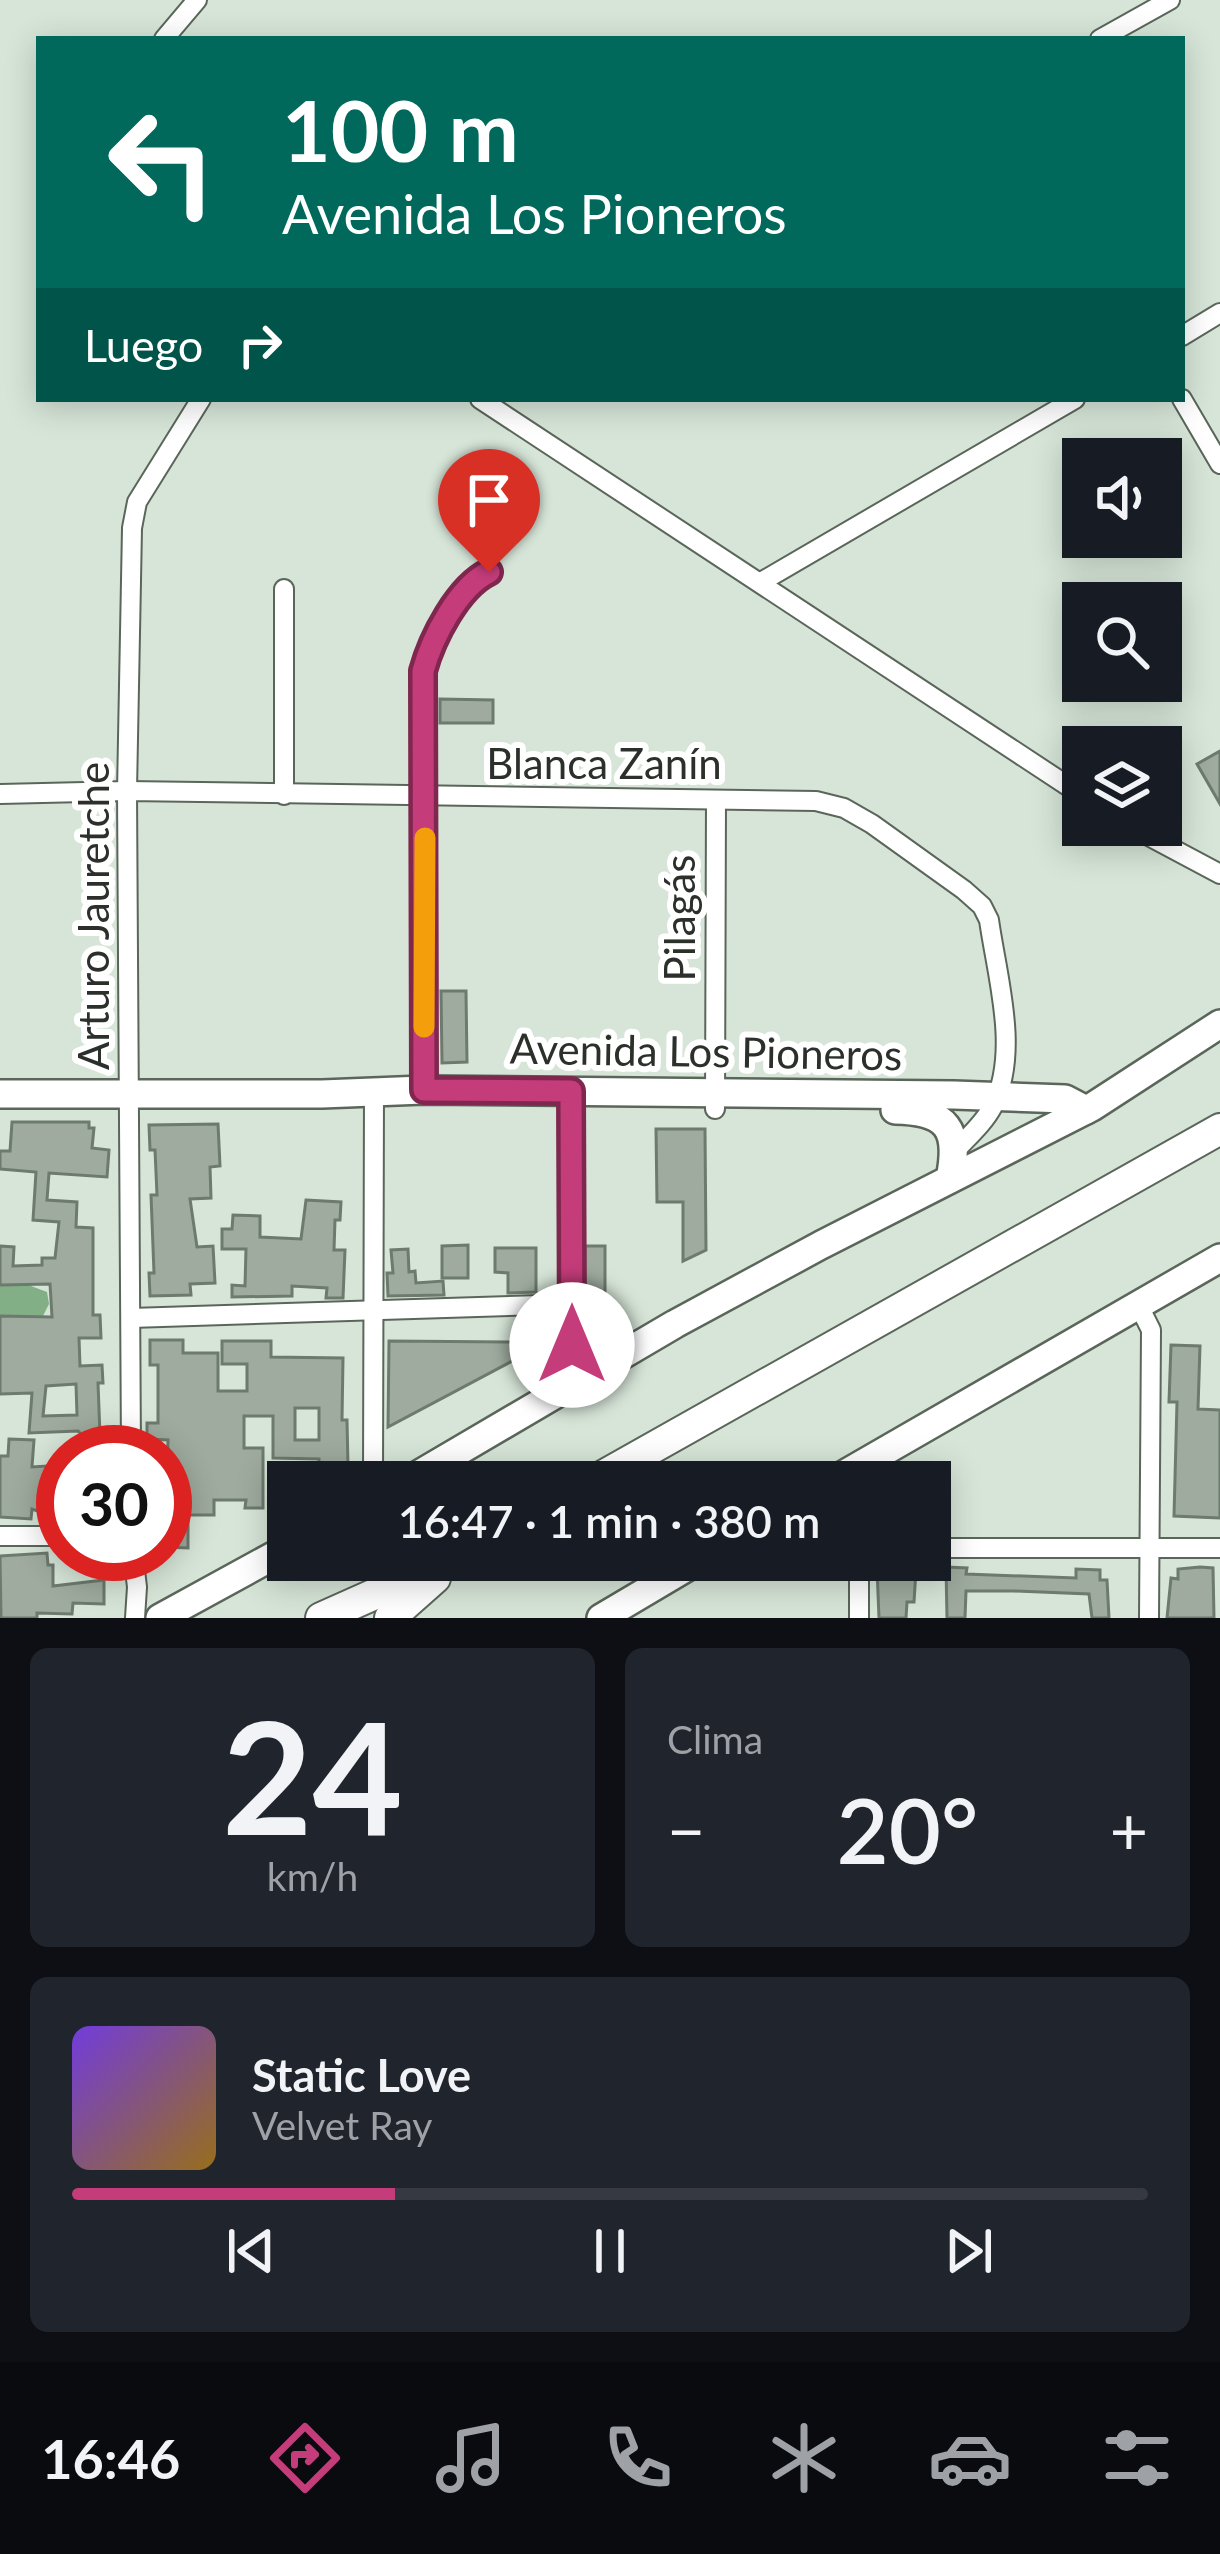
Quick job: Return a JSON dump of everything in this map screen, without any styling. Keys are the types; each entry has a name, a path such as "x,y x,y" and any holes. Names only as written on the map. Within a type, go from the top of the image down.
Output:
{"highway":[{"path":"629,1461 1220,1129"},
{"path":"321,1618 404,1581"},
{"path":"390,1618 431,1581"}],"main road":[{"path":"443,1461 675,1324 1086,1110 1220,1024"},
{"name":"Avenida Los Pioneros","path":"374,1099 424,1090 571,1100"},
{"name":"Avenida Los Pioneros","path":"0,1094 715,1101 997,1096 1065,1099 1086,1110"},
{"name":"Avenida Los Pioneros","path":"715,1101 921,1110 950,1130 956,1150"},
{"path":"950,1179 956,1150"},
{"path":"872,1461 1220,1258"},
{"path":"160,1618 267,1559"},
{"path":"601,1618 664,1581"}],"street":[{"path":"167,36 197,0"},
{"path":"1105,36 1170,0"},
{"path":"1185,334 1220,313"},
{"name":"Arturo Jauretche","path":"131,1425 127,791 132,528 137,502 199,402"},
{"path":"485,402 1062,782"},
{"path":"761,582 1070,402"},
{"path":"1184,402 1220,464"},
{"path":"424,1090 423,671 428,650 473,580 489,572"},
{"path":"284,589 284,795"},
{"name":"Blanca Zanín","path":"0,794 127,791 816,801 844,808 982,906 989,920 1006,1056 997,1096"},
{"name":"Pilagás","path":"715,1101 716,800"},
{"path":"1167,846 1220,874"},
{"path":"956,1150 986,1117 997,1096"},
{"path":"373,1461 374,1099"},
{"path":"571,1100 572,1387"},
{"path":"131,1318 572,1304"},
{"path":"1139,1306 1151,1330 1149,1618"},
{"path":"0,1536 36,1536"},
{"path":"951,1548 1220,1548"},
{"path":"134,1618 136,1581"},
{"path":"859,1581 859,1618"}],"green space":[{"path":"15,1280 47,1292 49,1304 40,1322 21,1322 10,1315 0,1318 0,1284"}],"building":[{"path":"440,699 493,700 493,723 440,723"},
{"path":"1220,751 1220,804 1197,764"},
{"path":"441,991 466,991 467,1062 442,1063"},
{"path":"12,1122 89,1122 89,1128 94,1128 92,1148 109,1150 107,1177 49,1173 47,1200 77,1202 76,1227 93,1228 93,1315 100,1315 101,1338 79,1338 80,1366 102,1365 100,1425 36,1425 36,1433 29,1433 32,1393 0,1394 0,1316 52,1317 50,1284 0,1285 0,1246 14,1247 13,1266 42,1265 42,1258 55,1258 59,1222 33,1220 36,1172 0,1169 0,1151 10,1151","holes":["76,1384 77,1415 43,1416 46,1386"]},
{"path":"218,1124 220,1166 210,1167 211,1198 190,1199 197,1247 213,1246 215,1283 190,1284 191,1295 150,1296 149,1273 154,1273 151,1195 157,1195 149,1125"},
{"path":"656,1129 705,1129 706,1250 683,1261 683,1202 657,1202"},
{"path":"306,1200 341,1202 334,1250 345,1250 343,1298 326,1298 327,1288 292,1286 292,1296 232,1297 232,1285 245,1286 246,1249 222,1249 222,1229 232,1229 233,1215 260,1216 260,1237 301,1239"},
{"path":"468,1245 468,1278 442,1278 442,1246"},
{"path":"585,1246 605,1246 605,1304 585,1316"},
{"path":"495,1248 536,1248 536,1292 508,1293 508,1273 495,1272"},
{"path":"408,1249 409,1272 415,1271 416,1283 443,1281 444,1295 388,1296 391,1250"},
{"path":"150,1340 183,1340 183,1353 218,1353 218,1391 247,1391 247,1364 222,1364 222,1341 271,1341 271,1357 343,1358 342,1420 347,1420 348,1461 273,1458 273,1416 244,1416 244,1448 263,1448 263,1508 245,1508 246,1500 214,1500 214,1515 192,1515 192,1425 147,1425 158,1423 158,1365 150,1365","holes":["295,1408 319,1408 319,1440 295,1440"]},
{"path":"389,1341 517,1342 516,1359 388,1427"},
{"path":"1171,1345 1200,1346 1198,1409 1220,1410 1220,1518 1174,1516 1177,1402 1169,1402"},
{"path":"9,1439 34,1440 36,1510 32,1509 31,1519 0,1517 0,1456 8,1456"},
{"path":"36,1554 36,1581 53,1581 53,1586 104,1581 104,1604 73,1603 72,1614 1,1618 0,1556"},
{"path":"951,1567 967,1568 966,1574 1076,1578 1076,1569 1100,1570 1100,1580 1107,1580 1109,1618 1092,1618 1089,1594 966,1591 965,1618 947,1618 946,1581 951,1581"},
{"path":"1213,1568 1214,1618 1167,1618 1171,1578 1178,1579 1178,1569"},
{"path":"878,1581 915,1581 914,1602 907,1602 906,1618 879,1618"}],"slow traffic":[{"path":"424,1027 425,838"}],"route":[{"path":"489,572 473,580 428,650 423,671 424,1090 571,1091 572,1345"}]}
